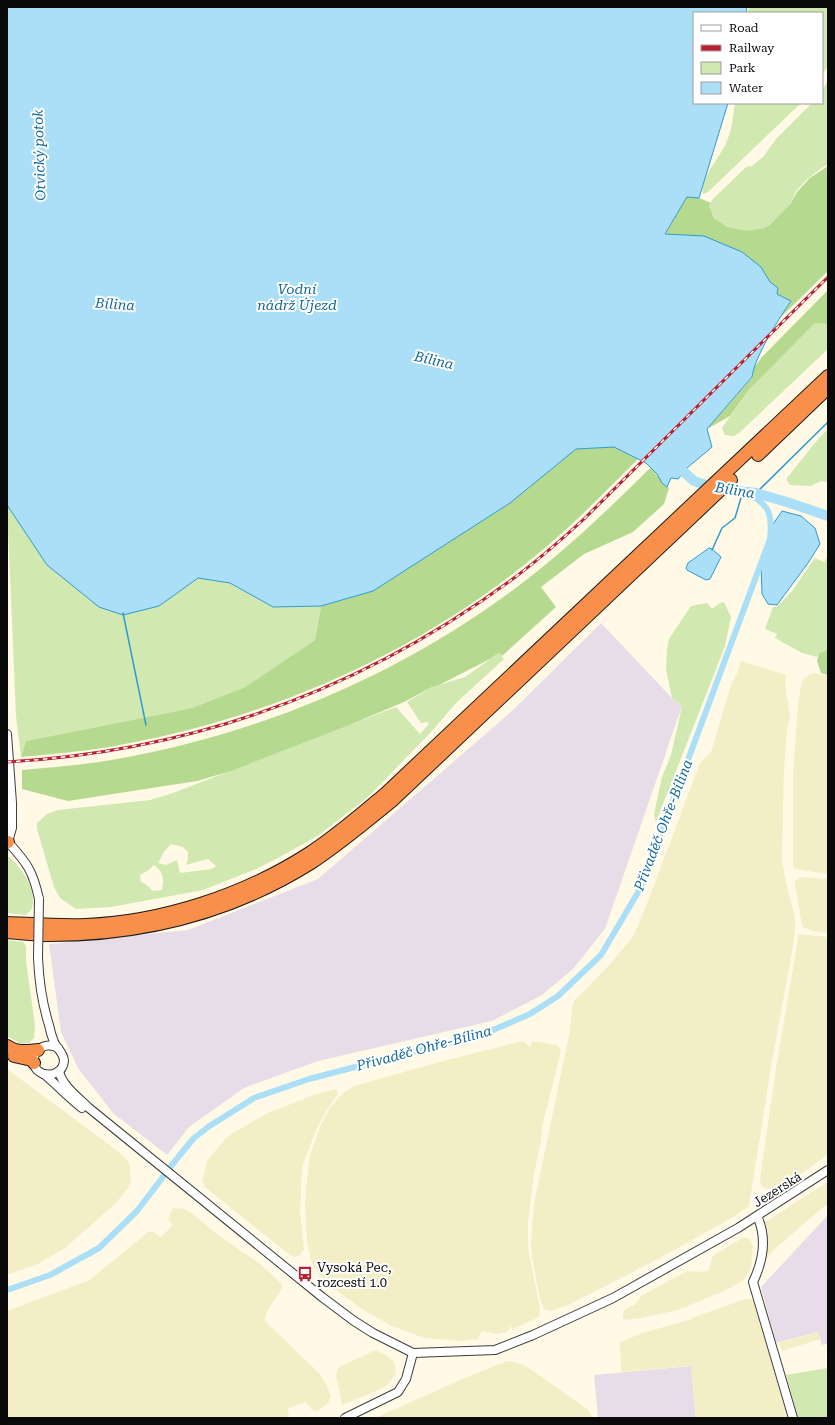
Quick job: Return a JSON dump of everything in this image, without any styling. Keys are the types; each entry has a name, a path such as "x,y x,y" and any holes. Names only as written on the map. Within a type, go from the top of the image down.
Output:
{"highway":[{"path":"7,923 87,925 124,922 161,915 197,906 240,890 307,855 333,837 386,793 828,376"},
{"path":"7,932 47,935 86,934 124,931 162,924 199,915 242,899 282,880 312,862 340,843 393,800 828,388"},
{"path":"7,1046 15,1051 22,1052 42,1048"},
{"path":"7,1053 32,1060 34,1064"}],"street":[{"path":"7,734 12,828 7,842 24,860 34,879 39,899 38,958 40,988 54,1042 61,1052 64,1060 62,1068 59,1071 54,1074 44,1074"},
{"path":"48,1023 48,1039 34,1059 34,1064 38,1070 67,1096 127,1139"},
{"path":"42,1048 52,1045 58,1048"},
{"path":"59,1071 60,1076 74,1094 275,1260 354,1321 373,1333 413,1353 406,1378 398,1392 345,1418"},
{"name":"Jezerská","path":"413,1353 480,1352 495,1350 533,1335 613,1298 738,1228 828,1170"},
{"path":"757,1216 762,1226 764,1238 758,1272 752,1282 793,1418"}],"shaded area":[{"path":"601,623 672,698 682,706 605,929 573,969 542,995 492,1021 318,1061 244,1088 189,1127 167,1155 113,1113 78,1068 61,1032 49,944 188,930 318,879 511,712"},
{"path":"741,661 786,675 785,684 790,717 787,730 784,768 782,861 795,917 792,952 772,1061 749,1206 735,1216 660,1258 570,1304 551,1311 544,1309 540,1299 532,1258 531,1241 534,1204 569,1035 573,1002 613,961 634,935 700,763 711,752 731,685 739,669"},
{"path":"814,673 828,676 828,874 795,869 793,866 793,775 798,705 801,685 804,678"},
{"path":"801,877 828,879 828,933 813,931 803,927 795,884 795,881"},
{"path":"798,934 828,937 828,1154 804,1172 780,1186 767,1189 761,1186 760,1178"},
{"path":"523,1041 529,1046 529,1050 532,1041 556,1045 561,1051 542,1127 528,1223 528,1249 540,1308 539,1317 512,1330 511,1325 507,1332 497,1334 482,1331 478,1339 461,1341 424,1338 392,1326 370,1314 345,1297 320,1276 312,1264 307,1242 305,1202 310,1155 321,1124 330,1108 341,1095 354,1086"},
{"path":"7,1069 120,1153 129,1162 131,1181 128,1188 116,1203 65,1248 38,1264 7,1275"},
{"path":"336,1089 338,1094 326,1111 317,1128 302,1167 300,1212 304,1249 300,1255 294,1257 205,1187 202,1180 207,1161 226,1138 233,1133 268,1113 314,1095"},
{"path":"828,1182 828,1203 777,1247 761,1264 767,1244 765,1222"},
{"path":"174,1208 184,1209 194,1215 218,1235 260,1264 281,1283 282,1289 269,1308 265,1321 319,1373 331,1396 328,1404 317,1411 312,1410 306,1402 297,1405 287,1409 290,1418 7,1418 7,1311 90,1280 148,1232 154,1232 161,1237 173,1225 168,1219"},
{"path":"828,1215 828,1343 822,1345 818,1332 776,1343 761,1287"},
{"path":"744,1237 750,1239 753,1247 751,1268 744,1280 726,1290 678,1310 641,1318 625,1320 623,1318 623,1313 626,1309 635,1305 641,1296 687,1271 700,1272 709,1270 714,1255"},
{"path":"745,1299 752,1299 754,1303 788,1418 696,1418 691,1366 621,1372 620,1343 639,1334 692,1319"},
{"path":"818,1332 820,1339 782,1351 779,1343"},
{"path":"376,1350 392,1360 396,1371 395,1375 383,1388 342,1405 336,1374 339,1368"},
{"path":"509,1361 524,1365 539,1375 587,1409 593,1418 375,1418 465,1378"},
{"path":"691,1366 696,1418 598,1418 594,1375"}],"green space":[{"path":"749,7 828,7 828,66 823,74 823,12 748,12"},
{"path":"828,81 828,164 800,186 790,204 775,221 766,228 758,231 743,231 729,228 719,222 712,214 709,206 712,200 746,167 752,166 763,157 776,139 811,104 823,104 823,88"},
{"path":"735,104 800,104 708,192 703,194 702,189 704,182 730,134"},
{"path":"828,166 828,271 779,319 791,301 777,294 778,288 770,282 761,267 704,236 665,235 687,197 699,198 711,203 709,206 714,218 727,227 747,231 765,228 770,225 791,203 797,192 810,178"},
{"path":"828,290 828,324 815,323 748,391 730,416 707,429 752,378 754,368 762,357"},
{"path":"815,323 828,324 828,349 739,433 734,436 725,435 722,428 748,391"},
{"path":"828,429 828,482 821,481 810,486 790,485 787,478"},
{"path":"614,447 638,459 570,526 498,585 448,619 396,649 341,676 285,700 227,719 168,735 109,747 76,752 21,757 26,741 192,708 245,687 315,640 321,606 373,591 510,503 576,449"},
{"path":"650,468 669,488 664,504 633,532 584,554 541,587 556,607 502,656 499,653 490,659 404,702 347,726 231,771 197,781 68,801 22,789 22,770 78,765 111,760 166,749 220,735 273,718 324,698 375,674 424,648 471,619 517,587 586,530"},
{"path":"7,505 47,565 159,606 197,578 230,583 273,607 321,606 315,640 245,687 192,708 26,741 21,757 16,716"},
{"path":"828,556 828,643 826,651 819,653 817,657 802,653 775,638 777,634 765,629 773,607 777,607 792,591 815,558 824,562"},
{"path":"724,602 731,617 725,646 656,822 654,814 662,777 671,755 682,706 672,698 666,669 669,639 691,606 707,603 712,609"},
{"path":"828,643 828,675 821,673 817,661 819,653 826,651"},
{"path":"499,653 504,659 457,702 431,732 369,796 319,835 278,858 256,869 203,890 111,907 76,909 60,898 54,887 37,829 37,823 47,814 58,810 150,800 173,793 396,707 420,734 429,724 427,722 421,723 407,702 432,687 465,677","holes":["171,844 183,847 188,852 186,865 208,859 216,866 212,869 180,873 177,860 166,865 158,863 164,852","154,865 160,871 162,876 162,890 153,891 141,882 140,875"]},
{"path":"7,856 18,865 30,886 33,901 32,908 26,915 7,913"},
{"path":"7,940 23,942 26,946 26,961 35,1025 34,1038 29,1043 21,1044 7,1036"},
{"path":"828,1368 828,1418 798,1418 786,1375"}],"water":[{"name":"Vodní nádrž Újezd","path":"7,7 747,7 746,12 693,12 693,104 728,104 699,198 687,197 665,234 704,236 742,252 761,267 770,282 778,288 777,294 791,301 762,349 752,377 707,429 712,447 687,468 678,479 671,478 667,487 646,463 614,447 576,449 510,503 373,591 321,606 273,607 230,583 198,578 159,606 123,615 99,607 47,565 7,505"},
{"path":"782,511 801,516 815,528 820,544 777,605 768,604 762,594 761,565 770,539 771,527"},
{"path":"709,548 721,557 710,579 706,580 687,570 686,568 688,563"}],"waterway":[{"name":"Bílina","path":"756,493 828,422"},
{"name":"Přivaděč Ohře-Bílina","path":"674,463 694,481 715,488 756,493 828,516"},
{"name":"Bílina","path":"712,550 722,528 735,518 743,491"},
{"name":"Přivaděč Ohře-Bílina","path":"7,1290 50,1275 99,1248 137,1211 194,1138 208,1127 254,1098 309,1079 486,1033 530,1014 558,996 601,955 640,889 770,539 771,522 768,510 760,501 746,491"},
{"path":"123,613 146,725"}],"railway":[{"path":"7,762 76,756 143,745 208,729 272,709 334,684 394,654 453,620 520,574 584,519 828,277"}],"place":[{"name":"Vysoká Pec, rozcestí 1.0","path":"305,1274"}],"water label":[{"name":"Otvický potok","path":"39,155"}]}
